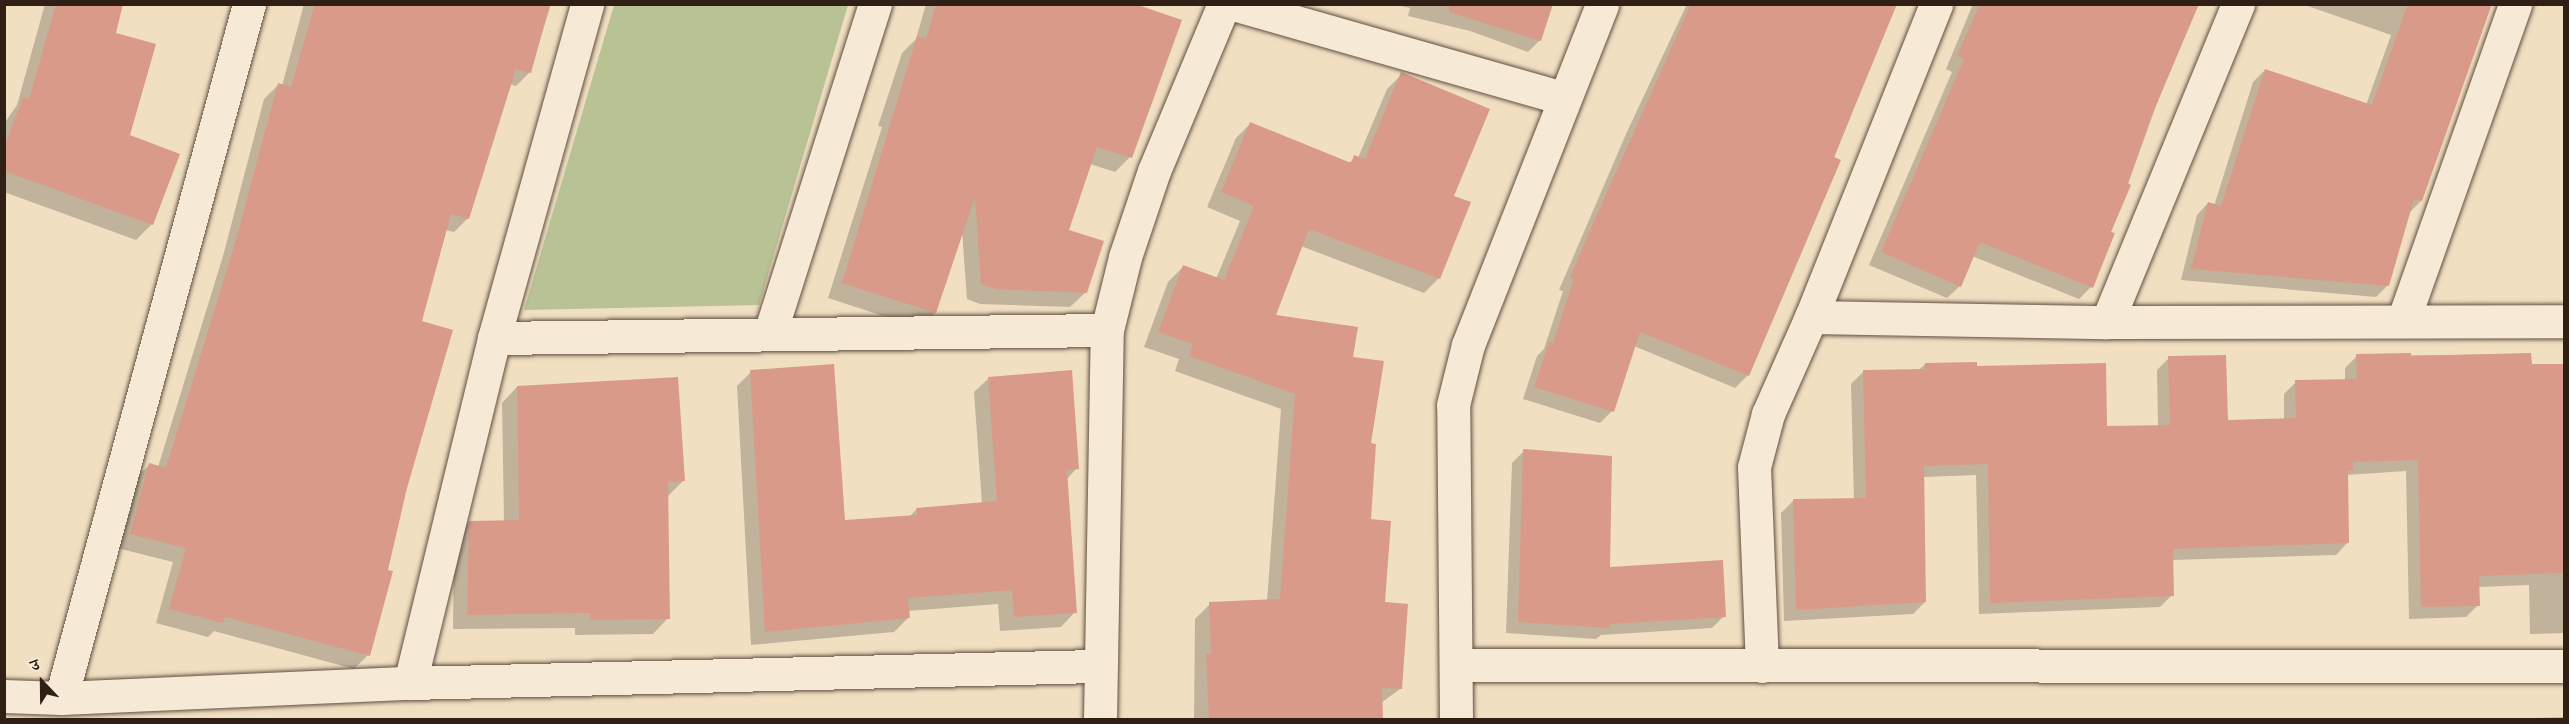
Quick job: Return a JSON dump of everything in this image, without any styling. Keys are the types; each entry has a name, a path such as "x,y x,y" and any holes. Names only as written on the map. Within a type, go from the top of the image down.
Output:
{"street":[{"path":"61,698 249,4"},
{"path":"410,683 494,338 587,4"},
{"path":"770,333 875,4"},
{"path":"1100,720 1098,666 1107,330 1125,257 1154,171 1224,4"},
{"path":"1233,4 1564,98"},
{"path":"1456,720 1453,405 1468,345 1602,4"},
{"path":"1762,666 1754,467 1768,414 1811,317 1936,4"},
{"path":"2107,322 2238,4"},
{"path":"2403,321 2516,4"},
{"path":"1811,317 2107,322 2565,321"},
{"path":"494,338 1107,330"},
{"path":"1456,665 2565,666"},
{"path":"4,696 61,698 410,683 1098,666"}],"green space":[{"path":"614,5 848,5 759,305 524,310"}],"building":[{"path":"56,4 123,4 116,33 156,44 130,135 180,154 153,225 4,171 4,148 23,97 29,99"},
{"path":"315,4 550,4 531,73 516,69 469,219 451,214 422,321 453,330 407,488 388,570 393,571 370,656 225,617 223,623 169,609 186,548 130,534 149,463 166,468 236,240 278,83 291,87"},
{"path":"936,4 1135,4 1182,20 1132,158 1097,147 1069,230 1104,241 1087,293 996,289 981,284 975,197 936,313 842,283 917,36 926,39"},
{"path":"1450,4 1553,4 1541,41 1449,12"},
{"path":"1691,4 1897,4 1834,157 1841,160 1749,376 1640,332 1614,412 1534,387 1549,342 1553,343 1574,279 1570,278"},
{"path":"1980,4 2199,4 2152,115 2128,183 2131,185 2111,232 2115,233 2093,288 1980,242 1961,287 1881,252 1964,59 1957,56"},
{"path":"2408,4 2492,4 2422,201 2414,199 2389,286 2191,269 2208,202 2221,206 2265,69 2372,105"},
{"path":"1401,72 1490,109 1454,196 1471,202 1440,279 1309,229 1276,315 1358,327 1353,357 1384,361 1371,443 1376,444 1371,519 1391,521 1385,602 1408,604 1402,689 1382,688 1383,720 1209,720 1206,654 1211,653 1209,602 1280,599 1295,394 1189,356 1193,344 1158,332 1183,265 1224,280 1254,206 1221,192 1250,122 1351,163 1354,155 1365,159"},
{"path":"2411,353 2411,356 2531,353 2532,364 2565,364 2565,573 2479,576 2480,606 2421,607 2418,460 2353,462 2353,471 2348,471 2349,543 2173,549 2174,596 1990,603 1988,464 1924,466 1926,602 1796,610 1793,499 1866,498 1863,370 1925,369 1925,363 1977,362 1977,366 2106,363 2107,426 2170,425 2168,356 2226,355 2228,420 2296,418 2295,380 2357,379 2356,354"},
{"path":"834,364 845,520 917,515 916,508 997,501 988,377 1072,370 1079,469 1067,470 1077,613 1014,617 1012,590 908,598 910,618 765,632 750,370"},
{"path":"678,377 685,481 668,482 670,619 590,620 590,613 467,615 469,521 519,520 517,386"},
{"path":"1523,449 1612,456 1610,567 1723,560 1726,617 1610,624 1610,628 1518,622"}]}
